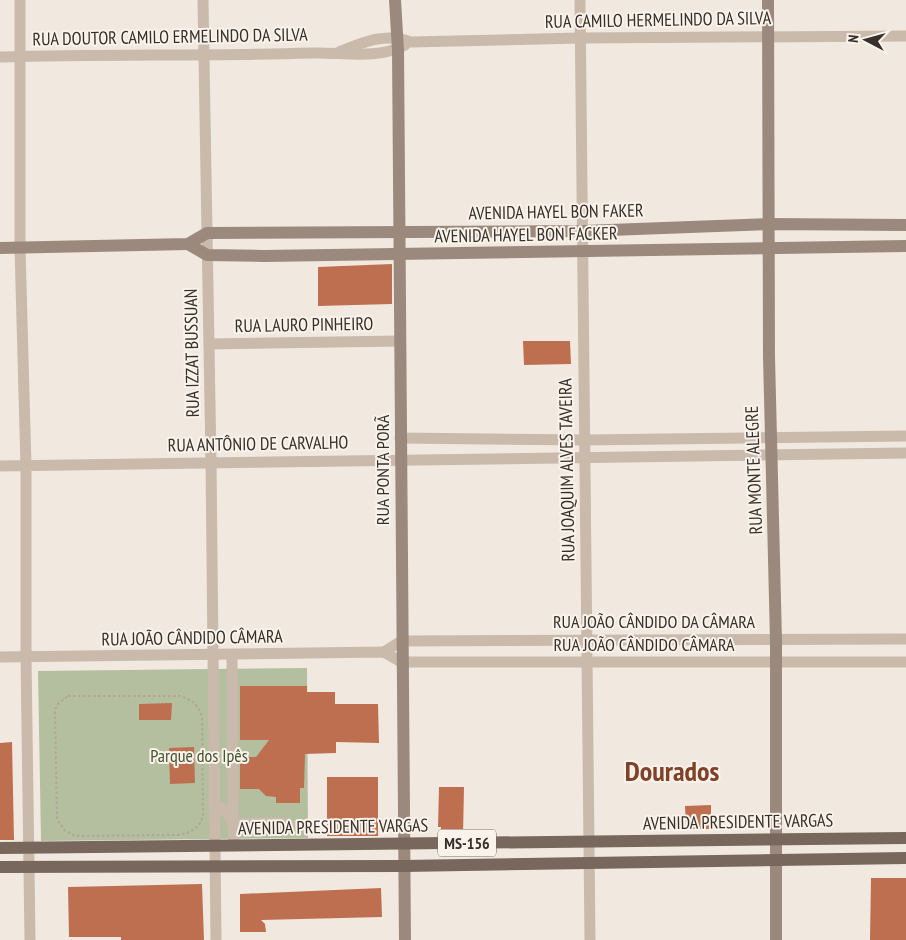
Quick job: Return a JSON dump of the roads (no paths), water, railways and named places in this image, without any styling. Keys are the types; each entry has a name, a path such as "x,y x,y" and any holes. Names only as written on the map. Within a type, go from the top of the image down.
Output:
{"main road":[{"name":"AVENIDA PRESIDENTE VARGAS","path":"0,848 588,841 664,842 775,837 906,838"},
{"name":"AVENIDA PRESIDENTE VARGAS","path":"0,867 404,866 906,858"}],"street":[{"path":"20,0 20,248 26,466 26,657 30,940"},
{"name":"RUA IZZAT BUSSUAN","path":"203,0 214,656 216,940"},
{"name":"RUA PONTA PORÃ","path":"396,0 398,43 401,662 405,940"},
{"name":"RUA JOAQUIM ALVES TAVEIRA","path":"580,0 590,940"},
{"name":"RUA MONTE ALEGRE","path":"768,0 770,437 776,640 774,859 776,940"},
{"name":"RUA CAMILO HERMELINDO DA SILVA","path":"340,52 365,41 398,43 581,38 906,36"},
{"name":"RUA DOUTOR CAMILO ERMELINDO DA SILVA","path":"0,58 204,56 340,52"},
{"name":"AVENIDA HAYEL BON FAKER","path":"207,234 583,231 768,224 906,225"},
{"path":"0,248 188,244 207,234"},
{"path":"188,244 207,255"},
{"name":"AVENIDA HAYEL BON FACKER","path":"207,255 584,252 906,246"},
{"name":"RUA LAURO PINHEIRO","path":"209,344 400,341"},
{"path":"400,438 585,440 906,436"},
{"name":"RUA ANTÔNIO DE CARVALHO","path":"0,466 906,453"},
{"name":"RUA JOÃO CÂNDIDO DA CÂMARA","path":"401,640 906,639"},
{"path":"401,640 384,652 401,662"},
{"name":"RUA JOÃO CÂNDIDO CÂMARA","path":"0,657 232,656 384,652"},
{"path":"232,656 234,845"},
{"name":"RUA JOÃO CÂNDIDO CÂMARA","path":"401,662 906,662"},
{"path":"213,706 232,688"},
{"path":"214,803 227,811 233,821"}],"lane":[{"path":"233,821 283,820 295,824"}],"district":[{"name":"Dourados","path":"672,771"}],"park label":[{"name":"Parque dos Ipês","path":"199,756"}]}
